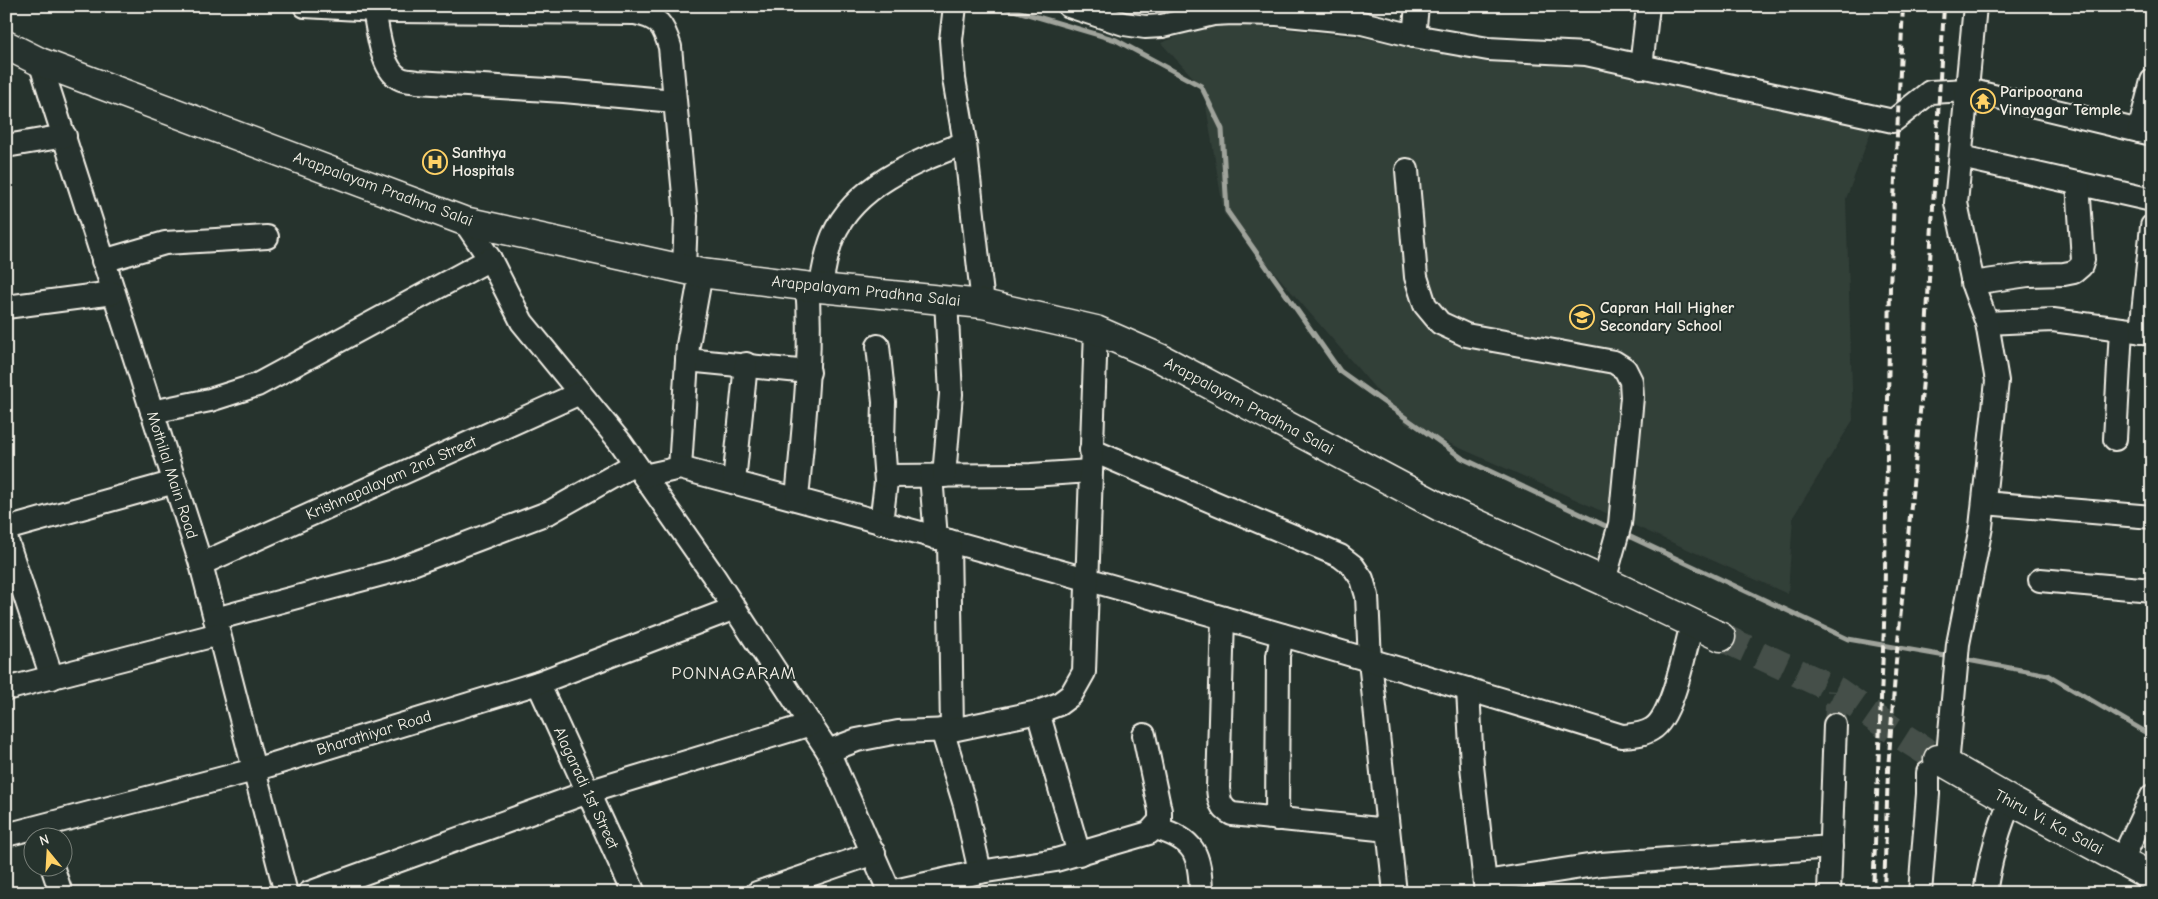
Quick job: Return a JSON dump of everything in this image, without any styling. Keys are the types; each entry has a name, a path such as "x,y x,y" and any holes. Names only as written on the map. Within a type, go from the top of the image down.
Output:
{"main road":[{"name":"Arappalayam Pradhna Salai","path":"6,45 40,62 464,221 693,270 814,287 983,304 1096,330 1160,358 1440,507 1604,581 1721,637"},
{"name":"Thiru. Vi. Ka. Salai","path":"1938,766 2011,801 2152,877"}],"street":[{"path":"305,6 374,10 635,13 649,16 658,21 665,30 670,47 674,101 693,270 680,468"},
{"path":"954,6 951,40 954,79 965,143 983,304"},
{"path":"1069,6 1124,15 1145,27 1162,26 1185,13 1213,14 1251,10 1359,14 1414,36 1488,49 1586,54 1893,121 1930,92 1968,90 2145,133 2152,81"},
{"path":"1414,36 1417,6"},
{"path":"1641,67 1648,6"},
{"path":"1920,893 1928,794 1938,766 1955,673 1958,644 1982,527 1997,381 1987,323 1972,283 1956,203 1975,6"},
{"path":"374,10 384,58 390,70 400,79 417,82 564,91 674,101"},
{"name":"Mothilal Main Road","path":"40,62 201,564 286,893"},
{"path":"6,146 65,136"},
{"path":"797,499 808,372 810,318 814,287 833,236 849,211 878,185 915,163 965,143"},
{"path":"1961,157 2152,200"},
{"path":"1407,170 1416,278 1425,305 1440,323 1466,335 1614,362 1625,369 1631,381 1632,398 1618,535 1604,581"},
{"path":"1972,283 2028,275 2064,274 2074,272 2081,266 2083,260 2078,183"},
{"path":"464,221 490,259 522,322 640,470 735,608 811,724 828,751 890,892 980,872 1079,854 1149,833 1156,828 1160,821 1160,812 1144,735"},
{"path":"2115,439 2138,331 2152,226"},
{"path":"103,261 165,242 267,237"},
{"path":"152,412 210,400 257,385 490,259"},
{"path":"6,307 113,293"},
{"path":"946,300 951,394 938,476 942,539 947,730 980,872"},
{"path":"1987,323 2053,320 2138,331"},
{"path":"828,751 857,740 898,732 947,730 1038,712 1059,704 1076,688 1084,672 1096,330"},
{"path":"878,346 884,402 883,442 886,476 881,523"},
{"path":"687,360 746,364 808,372"},
{"path":"734,482 746,364"},
{"name":"Krishnapalayam 2nd Street","path":"201,564 580,393"},
{"path":"886,476 1032,475 1091,460 1340,556 1353,566 1362,579 1367,596 1370,661 1395,893"},
{"path":"6,689 52,678 403,568 550,512 640,470 680,468 1086,579 1468,688 1622,736 1639,735 1652,729 1662,720 1671,700 1692,624"},
{"path":"6,529 175,482"},
{"path":"1984,503 2152,517"},
{"path":"6,538 52,678"},
{"path":"2040,580 2152,590"},
{"name":"Bharathiyar Road","path":"58,826 254,770 538,683 735,608"},
{"path":"1223,618 1218,788 1221,805 1232,814 1388,830"},
{"path":"1277,819 1278,656 1282,635"},
{"name":"Alagaradi 1st Street","path":"538,683 634,893"},
{"path":"1468,688 1472,766 1485,887 1601,864 1831,848"},
{"path":"1038,712 1079,854"},
{"path":"309,893 588,792 811,724"},
{"path":"1829,893 1835,725"},
{"path":"2122,860 2152,796"},
{"path":"1985,893 1994,847 2002,819 2011,801"},
{"path":"1156,828 1174,834 1189,843 1197,857 1201,893"},
{"name":"Bharathiyar Road","path":"6,835 22,833"},
{"path":"757,893 874,853"},
{"path":"55,876 61,893"}],"shaded area":[{"name":"Capran Hall Higher Secondary School","path":"1217,21 1368,39 1457,56 1578,63 1874,123 1846,199 1853,420 1793,517 1788,594 1406,424 1224,214 1203,88 1161,43"}],"waterway":[{"path":"1000,6 1116,40 1201,86 1222,129 1227,211 1340,371 1462,458 1612,529"},
{"path":"1622,533 1848,639 1951,657"},
{"path":"1962,659 2048,675 2152,736"}],"tunnel":[{"path":"1721,637 1837,691 1938,759"},
{"path":"1835,725 1837,691"}],"railway":[{"path":"1873,893 1884,626 1890,287 1903,6"},
{"path":"1884,893 1888,770 1896,662 1924,370 1944,6"}],"place":[{"name":"Paripoorana Vinayagar Temple","path":"1983,101"},
{"name":"Santhya Hospitals","path":"435,162"},
{"name":"Capran Hall Higher Secondary School","path":"1582,317"}],"district":[{"name":"PONNAGARAM","path":"734,673"}]}
